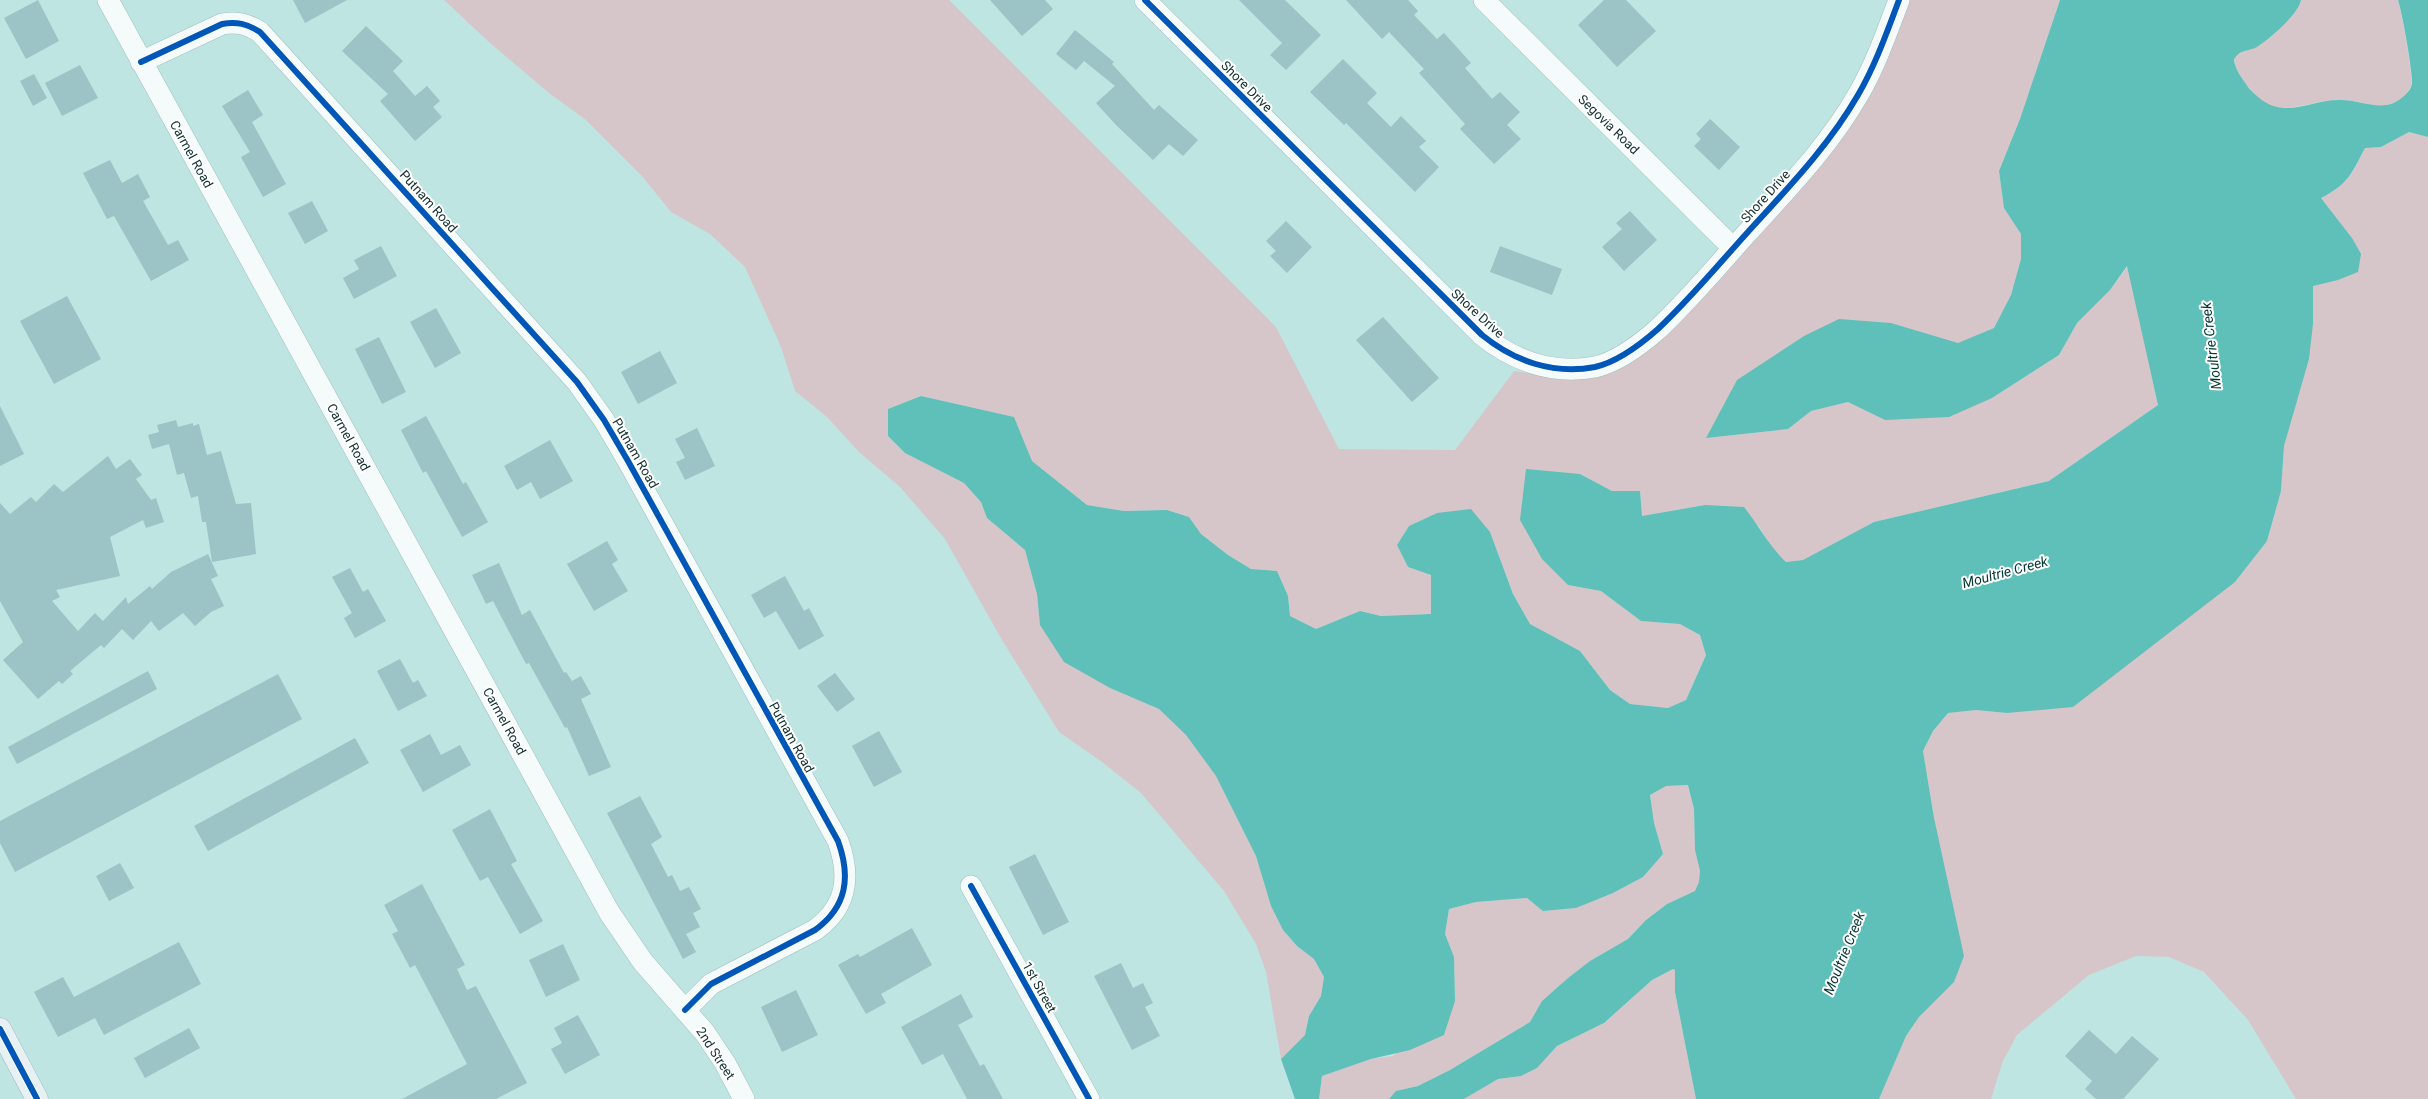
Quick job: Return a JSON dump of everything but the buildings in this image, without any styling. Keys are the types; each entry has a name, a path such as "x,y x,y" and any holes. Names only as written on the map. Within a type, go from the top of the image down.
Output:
{"main road":[{"path":"0,1030 37,1099"}],"street":[{"name":"Carmel Road","path":"108,0 609,912 643,962 685,1010"},
{"name":"Shore Drive","path":"1145,0 1482,335 1515,358 1555,369 1596,366 1615,359 1657,330 1812,161 1840,124 1859,94 1879,53 1899,0"},
{"name":"Segovia Road","path":"1484,0 1733,248"},
{"name":"Putnam Road","path":"141,62 222,24 232,22 246,24 260,32 577,382 604,420 628,461 838,841 844,856 846,872 844,889 838,907 828,920 815,930 711,984 685,1010"},
{"name":"1st Street","path":"971,886 1089,1099"},
{"name":"2nd Street","path":"685,1010 705,1033 725,1063 744,1099"}],"shaded area":[{"path":"444,0 949,0 1276,327 1339,449 1455,450 1514,371 1572,379 1662,340 1860,111 1906,0 2060,0 2020,119 1999,171 2004,208 2021,234 2021,259 2011,295 1994,328 1958,344 1891,323 1804,336 1772,357 1721,412 1706,438 1788,429 1811,411 1848,402 1885,420 1992,398 2059,355 2077,323 2110,290 2128,266 2158,405 2049,481 1874,522 1803,560 1786,562 1769,546 1759,526 1705,505 1642,516 1640,491 1612,491 1580,474 1568,585 1601,591 1641,621 1680,624 1700,635 1706,654 1686,700 1668,708 1630,704 1610,690 1580,651 1530,624 1513,594 1490,532 1437,513 1409,526 1397,545 1408,567 1431,575 1431,614 1381,616 1360,611 1316,629 1290,616 1288,596 1277,571 1251,569 1228,555 1201,534 1189,517 1167,510 1124,511 1087,505 1032,461 1013,417 921,396 888,409 888,436 905,453 964,483 981,502 987,518 1025,550 1037,594 1040,625 1110,688 1159,709 1186,735 1216,776 1256,856 1271,906 1283,930 1297,946 1314,959 1324,977 1321,996 1309,1016 1305,1035 1281,1059 1266,972 1256,944 1224,891 1141,793 1102,762 1059,732 1002,640 945,539 900,487 859,452 827,417 795,391 781,347 745,267 710,234 671,212 642,176 586,120 549,93 490,43"},
{"path":"2301,0 2398,0 2411,71 2411,86 2405,95 2400,100 2385,105 2372,105 2340,100 2288,108 2276,107 2265,103 2254,94 2236,68 2236,55 2262,44 2268,39 2295,12"},
{"path":"2409,132 2428,137 2428,1099 2296,1099 2248,1020 2204,972 2169,957 2136,956 2089,975 2017,1035 2003,1061 1991,1099 1879,1099 1906,1036 1919,1017 1954,981 1934,818 1923,751 1933,731 1948,713 1976,710 2007,713 2235,582 2267,541 2281,491 2284,446 2313,324 2313,286 2318,284 2352,238 2321,198 2343,184 2357,165 2365,148 2381,147"},
{"path":"1688,785 1694,809 1695,850 1700,871 1699,882 1695,891 1667,904 1646,920 1628,939 1590,961 1568,978 1542,1001 1530,1022 1450,1070 1418,1086 1396,1091 1389,1099 1319,1099 1322,1076 1371,1059 1393,1056 1455,1000 1454,957 1445,934 1449,909 1476,902 1527,898 1543,911 1575,908 1613,893 1643,877 1663,854 1654,823 1650,795 1666,786"},
{"path":"1673,969 1675,970 1675,992 1696,1099 1464,1099 1498,1079 1521,1076 1537,1068 1557,1046 1604,1023 1652,980"}],"water":[{"name":"Moultrie Creek","path":"2060,0 2301,0 2295,12 2276,32 2254,49 2238,54 2234,60 2240,76 2258,97 2268,104 2288,108 2339,100 2372,105 2385,105 2394,103 2400,99 2411,87 2412,78 2407,42 2398,0 2428,0 2428,137 2409,132 2381,147 2365,148 2348,178 2337,188 2321,198 2352,238 2361,254 2358,272 2338,280 2313,286 2313,324 2309,359 2284,446 2281,491 2267,541 2235,582 2073,707 2007,713 1976,710 1948,713 1933,731 1923,751 1934,818 1964,956 1954,982 1919,1017 1906,1036 1879,1099 1696,1099 1675,992 1675,970 1673,969 1652,980 1604,1023 1557,1046 1537,1068 1521,1076 1498,1079 1464,1099 1389,1099 1396,1091 1418,1086 1450,1070 1530,1022 1542,1001 1568,978 1590,961 1628,939 1646,920 1667,904 1695,891 1699,882 1700,871 1695,850 1694,809 1688,785 1666,786 1650,795 1654,823 1663,854 1643,877 1613,893 1576,908 1543,911 1527,898 1476,902 1449,909 1445,934 1454,957 1455,1001 1444,1035 1410,1050 1371,1059 1322,1076 1319,1099 1295,1099 1281,1059 1305,1035 1309,1016 1321,996 1324,977 1314,959 1297,946 1283,930 1271,906 1256,856 1216,776 1186,735 1159,709 1110,688 1064,662 1040,625 1037,594 1025,550 987,518 981,502 964,483 905,453 888,436 888,409 921,396 1014,417 1032,461 1087,505 1124,511 1167,510 1189,517 1201,534 1228,555 1251,569 1277,571 1288,596 1290,616 1316,629 1360,611 1381,616 1431,614 1431,575 1408,567 1397,545 1409,526 1437,513 1471,509 1490,532 1513,594 1530,624 1580,651 1610,690 1630,704 1668,708 1686,700 1706,655 1700,635 1680,624 1641,621 1601,591 1568,585 1542,559 1520,520 1526,469 1580,474 1612,491 1640,491 1642,516 1705,505 1744,507 1769,543 1786,562 1803,560 1874,522 2049,481 2158,405 2127,266 2110,290 2077,323 2059,355 1992,398 1949,417 1885,420 1848,402 1811,411 1788,429 1706,438 1737,380 1804,336 1839,319 1891,323 1958,343 1994,328 2011,295 2021,259 2021,234 2004,208 1999,171 2020,119"}],"cycle path":[{"path":"1145,0 1482,335 1494,344 1521,359 1535,364 1564,369 1579,369 1603,365 1620,357 1644,341 1681,306 1792,184 1834,132 1858,95 1880,49 1899,0"},
{"path":"141,62 222,24 242,24 260,32 577,382 604,420 628,461 838,841 844,867 845,879 840,901 826,921 815,930 711,984 685,1010"},
{"path":"971,886 1089,1099"},
{"path":"0,1029 37,1099"}]}
